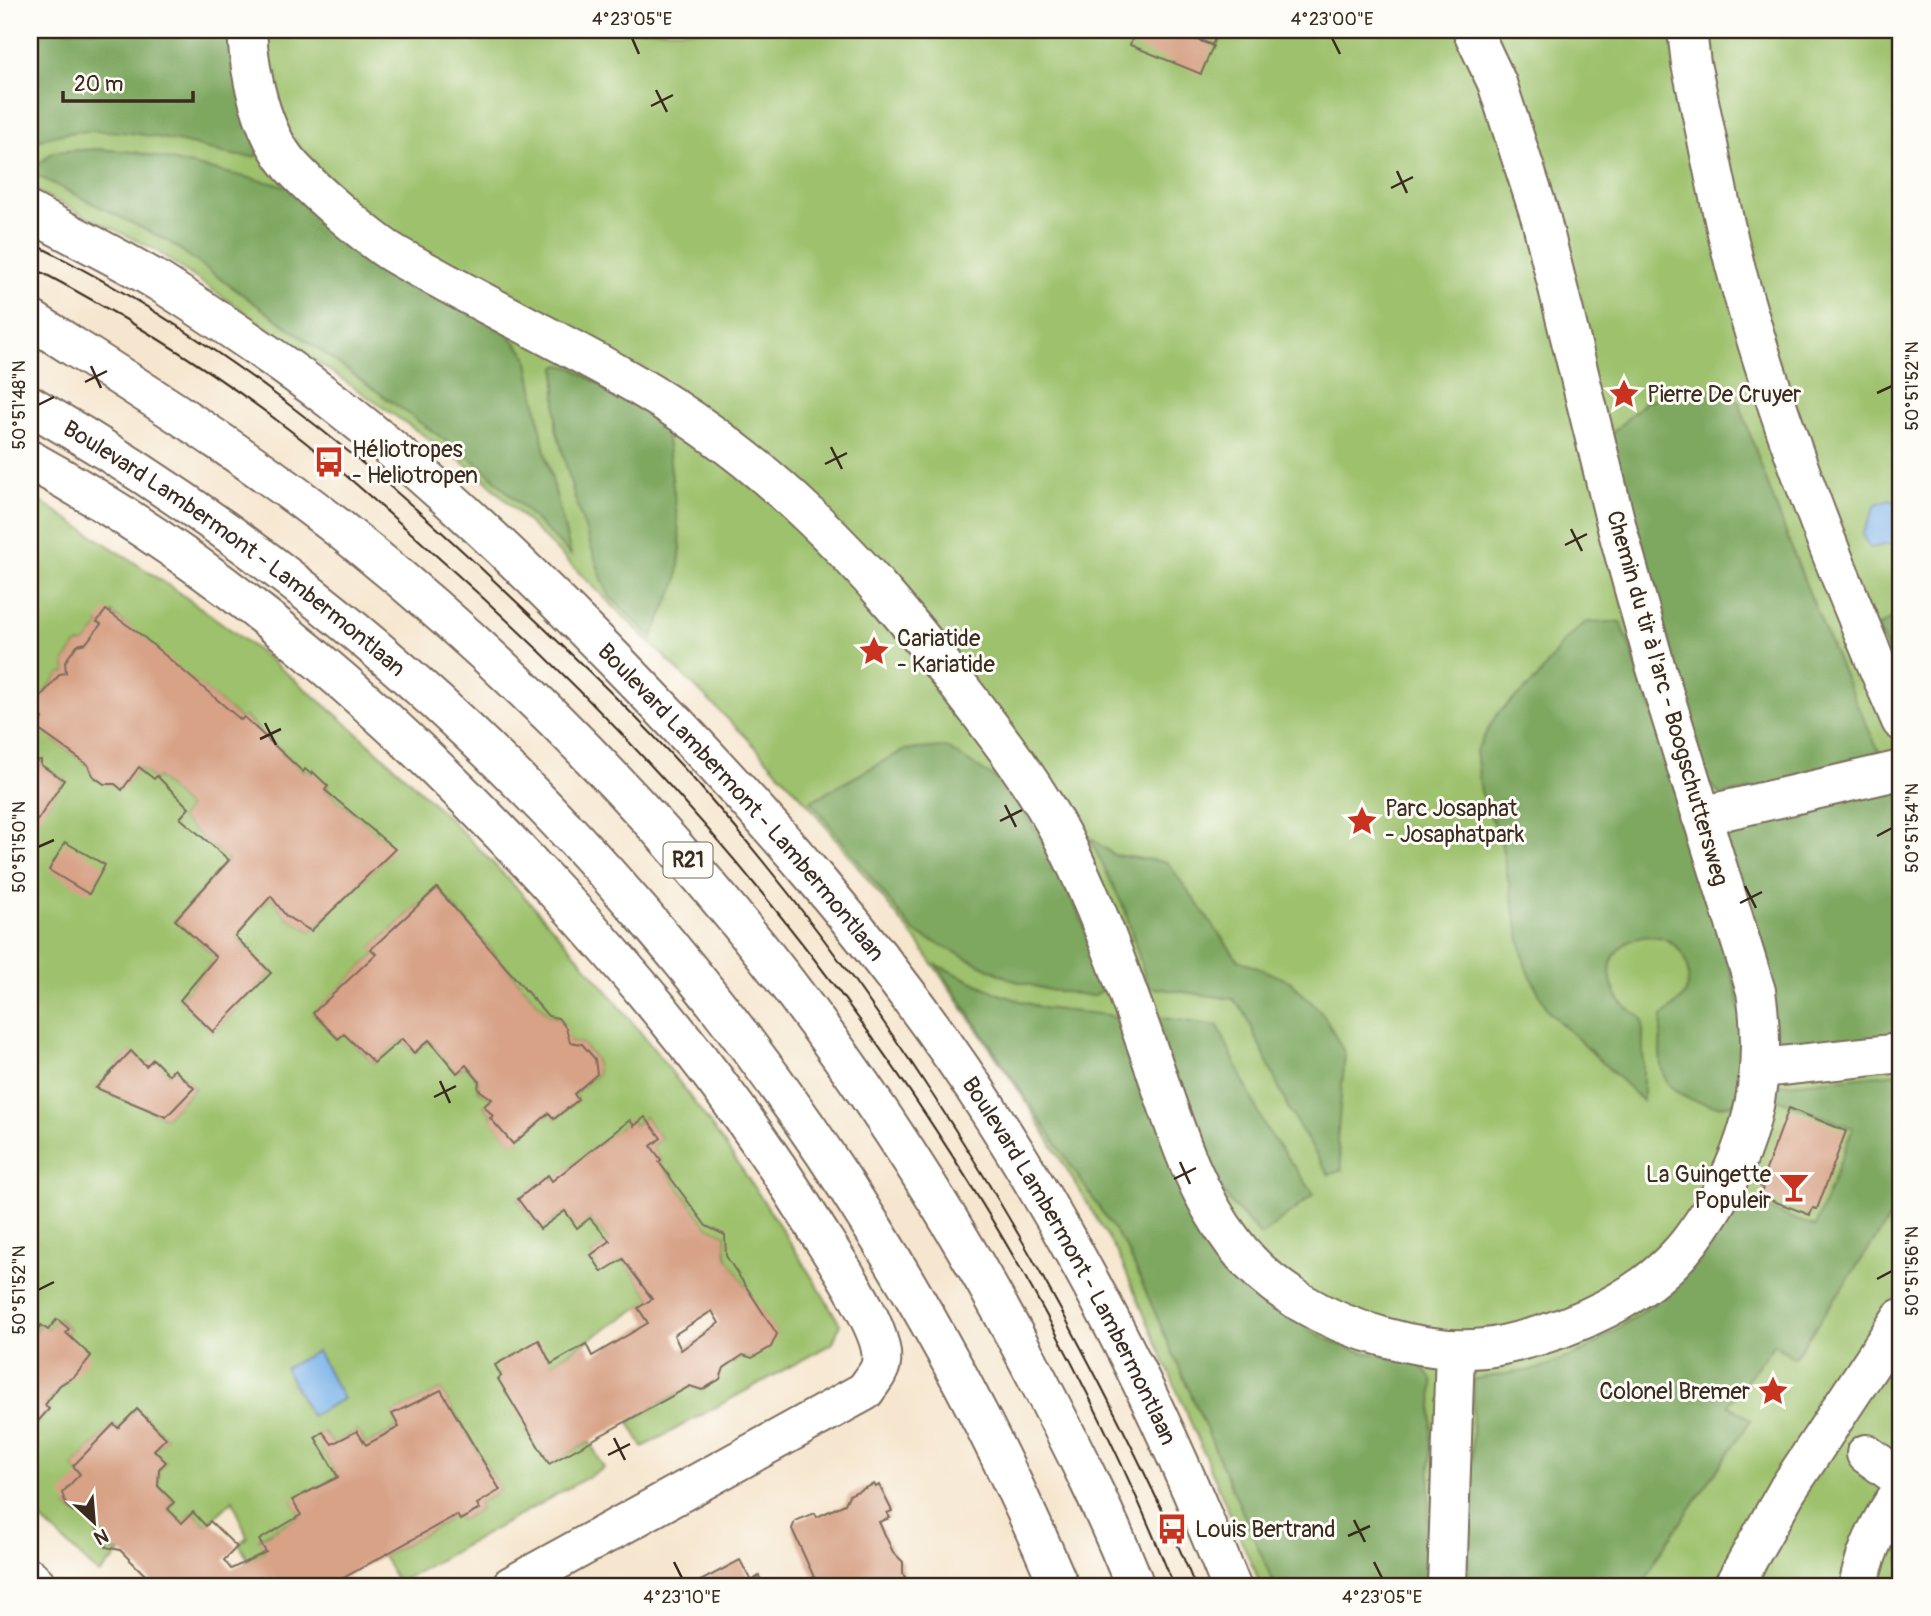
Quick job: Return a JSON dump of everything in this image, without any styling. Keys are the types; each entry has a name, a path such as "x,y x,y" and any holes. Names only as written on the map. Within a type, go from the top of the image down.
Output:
{"street":[{"name":"Chemin du tir à l'arc - Boogschuttersweg","path":"247,30 249,60 259,105 287,162 382,247 622,376 745,457 860,564 995,733 1034,787 1066,844 1132,1005 1192,1174 1234,1244 1264,1275 1300,1301 1348,1328 1401,1342 1455,1351 1494,1348 1539,1337 1611,1307 1664,1270 1708,1215 1728,1180 1752,1126 1762,1068 1762,1034 1756,991 1701,816 1618,532 1541,219 1497,82 1472,30"},
{"path":"1687,30 1691,64 1738,276 1788,442 1846,594 1901,721"},
{"name":"Boulevard Lambermont - Lambermontlaan","path":"30,212 158,281 331,401 469,517 580,625 762,814 887,968 994,1118 1092,1285 1184,1468 1231,1586"},
{"name":"R21","path":"30,318 267,474 357,542 589,750 672,841 816,1020 880,1110 951,1221 1009,1323 1083,1465 1135,1586"},
{"name":"Boulevard Lambermont - Lambermontlaan","path":"30,405 183,501 257,552 345,620 520,781 655,931 734,1027 847,1182 945,1351 1034,1528 1059,1586"},
{"name":"Boulevard Lambermont - Lambermontlaan","path":"30,460 118,510 229,587 371,705 480,808 606,944 702,1063 789,1185 863,1305 880,1343 881,1364 865,1391 511,1586"},
{"path":"1701,816 1901,770"},
{"path":"1762,1068 1901,1053"},
{"path":"1733,1586 1788,1489 1901,1318"},
{"path":"1447,1586 1455,1351"},
{"path":"1866,1454 1901,1479"},
{"path":"1858,1586 1866,1550 1884,1514 1901,1492"},
{"path":"30,1578 38,1586"}],"green space":[{"name":"Parc Josaphat - Josaphatpark","path":"30,30 1901,30 1901,1586 1261,1586 1119,1256 1020,1092 919,944 807,803 749,740 478,473 152,248 30,188"},
{"path":"30,30 232,30 259,147 257,156 234,155 154,137 111,131 69,133 30,144"},
{"path":"96,149 135,152 289,187 506,332 527,356 544,447 571,555 482,467 168,241 30,172 53,152"},
{"path":"560,365 573,368 665,424 681,548 677,582 652,637 610,597 603,582 577,505 556,428 556,367"},
{"path":"1689,389 1720,391 1739,402 1806,586 1864,721 1886,765 1721,795 1707,781 1610,435 1645,402"},
{"path":"30,494 162,581 239,636 328,708 413,784 495,865 573,951 646,1040 716,1132 780,1227 840,1324 833,1343 643,1447 629,1422 690,1386 702,1390 724,1368 743,1355 752,1358 776,1334 726,1256 725,1235 706,1226 659,1162 661,1160 651,1146 661,1138 645,1117 634,1126 630,1121 552,1181 548,1176 518,1199 540,1229 565,1211 577,1227 590,1218 610,1241 591,1255 602,1271 623,1259 652,1299 551,1364 501,1376 499,1379 549,1463 590,1442 604,1468 398,1583 383,1556 457,1515 460,1520 480,1509 477,1504 500,1490 441,1390 393,1414 399,1427 366,1445 357,1431 332,1444 324,1432 316,1436 338,1477 293,1501 301,1515 259,1539 266,1552 249,1561 239,1544 247,1537 233,1500 206,1526 193,1512 182,1523 168,1509 174,1502 158,1486 159,1469 166,1462 154,1450 166,1438 137,1409 118,1428 114,1424 73,1466 80,1474 67,1507 75,1513 82,1513 104,1535 104,1544 109,1550 121,1552 99,1574 30,1509 30,1427 32,1428 49,1409 45,1405 72,1375 66,1333 69,1329 58,1319 48,1330 40,1325 32,1338 30,1336 30,821 34,823 64,780 41,765 41,760 30,762","holes":["112,613 241,720 245,717 303,772 305,769 328,786 325,790 394,849 311,931 286,916 271,896 235,936 271,973 213,1032 180,1000 216,957 175,920 229,860 180,818 189,808 157,776 154,779 139,767 122,789 115,784 104,784 93,776 88,765 36,727 43,718 36,711 35,703 60,674 66,673 65,662 77,645 86,643 101,624 98,622","437,888 548,1016 558,1018 570,1042 582,1044 595,1059 597,1074 574,1094 578,1100 555,1119 549,1113 513,1143 491,1118 493,1116 484,1106 492,1099 478,1090 479,1081 466,1065 457,1072 429,1040 414,1053 402,1039 374,1063 344,1034 337,1039 314,1013 376,954 372,948","131,1052 146,1066 152,1060 169,1075 175,1070 194,1088 166,1117 96,1088"]},
{"path":"1901,614 1901,680 1877,627"},
{"path":"1586,622 1621,622 1648,696 1738,996 1744,1030 1738,1102 1733,1104 1717,1106 1696,1101 1672,1088 1665,1079 1660,1056 1662,1016 1683,997 1688,980 1682,954 1672,943 1658,937 1630,941 1618,950 1611,963 1612,985 1617,996 1628,1009 1639,1015 1643,1022 1643,1101 1548,1011 1525,965 1501,842 1481,792 1476,751 1497,714 1537,679 1564,641"},
{"path":"946,747 1007,786 1047,848 1079,913 1107,988 1093,996 1049,990 1012,980 914,932 811,801 904,750"},
{"path":"1894,783 1901,797 1901,1037 1784,1044 1777,1035 1722,824"},
{"path":"1089,837 1114,855 1167,862 1238,960 1290,981 1324,1015 1345,1054 1337,1141 1342,1170 1329,1175 1290,1112 1245,1013 1233,999 1148,987 1125,910"},
{"path":"937,965 999,994 1043,1008 1108,1015 1116,1019 1254,1292 1292,1319 1333,1342 1362,1352 1409,1361 1426,1371 1433,1382 1426,1586 1275,1586 1128,1251"},
{"path":"1149,1016 1218,1026 1265,1127 1314,1194 1261,1236 1230,1202 1202,1158"},
{"path":"1901,1073 1901,1202 1794,1358 1774,1344 1728,1405 1751,1420 1657,1557 1643,1586 1468,1586 1474,1379 1538,1369 1584,1351 1655,1303 1704,1253 1740,1198 1815,1227 1853,1128 1772,1097 1777,1085"}],"water":[{"path":"1892,500 1901,515 1897,537 1894,543 1870,548 1862,535 1877,503"},
{"path":"317,1351 343,1399 311,1416 285,1368"}],"building":[{"path":"1135,30 1172,30 1213,46 1201,74 1130,45"},
{"path":"1178,30 1219,30 1212,45"},
{"path":"106,610 140,634 241,720 244,717 303,772 305,769 311,774 312,771 328,786 325,790 395,849 311,931 286,916 271,896 235,936 271,973 213,1032 180,1000 216,957 175,920 229,860 180,818 189,808 157,776 154,779 139,767 122,790 115,784 104,784 93,776 88,765 35,727 43,718 36,711 35,703 60,674 66,673 65,662 77,645 86,643 101,624 97,622"},
{"path":"41,760 41,765 64,780 35,824 30,821 30,762"},
{"path":"65,842 105,865 89,894 49,870"},
{"path":"437,888 548,1016 558,1018 566,1028 570,1042 582,1044 595,1059 597,1074 574,1094 578,1100 554,1119 549,1113 513,1144 490,1118 493,1116 484,1106 492,1099 478,1089 479,1081 466,1065 457,1073 429,1040 414,1053 402,1039 374,1063 344,1034 338,1039 313,1013 376,954 371,949"},
{"path":"131,1051 146,1066 153,1059 169,1075 174,1069 194,1088 166,1117 96,1088"},
{"path":"1789,1108 1846,1131 1817,1209 1813,1208 1810,1215 1760,1196 1763,1188 1760,1186"},
{"path":"645,1117 661,1138 651,1146 661,1160 659,1162 706,1226 725,1235 726,1256 777,1334 771,1347 752,1358 743,1355 724,1368 720,1379 702,1390 690,1386 549,1464 498,1379 501,1376 495,1365 539,1340 551,1364 586,1344 592,1356 648,1323 638,1308 652,1299 623,1259 602,1272 591,1255 610,1241 590,1218 577,1228 565,1211 540,1229 518,1199 548,1175 552,1181 630,1120 634,1126","holes":["712,1311 719,1323 681,1350 674,1335"]},
{"path":"57,1319 69,1329 66,1333 91,1356 75,1376 60,1385 45,1405 49,1409 32,1428 30,1336 32,1338 41,1325 48,1330"},
{"path":"441,1390 500,1490 477,1504 480,1509 460,1520 457,1515 451,1518 329,1586 156,1586 120,1550 106,1547 104,1535 82,1513 75,1513 67,1507 62,1493 80,1474 73,1466 114,1424 118,1428 137,1409 166,1438 154,1450 166,1462 159,1469 158,1486 174,1502 168,1509 182,1523 193,1512 206,1526 210,1521 237,1547 224,1560 231,1569 266,1552 259,1540 301,1515 292,1500 338,1477 315,1437 323,1432 332,1444 357,1431 366,1445 399,1427 392,1414"},
{"path":"874,1484 876,1487 879,1485 892,1511 887,1513 890,1518 879,1522 893,1552 903,1562 903,1573 909,1586 818,1586 792,1529 795,1521 815,1513 817,1517 845,1504 849,1495"},
{"path":"740,1560 751,1581 759,1576 764,1586 691,1586"}],"tram line":[{"path":"30,242 96,277 221,355 339,444 396,491 505,591 628,710 698,784 812,924 865,996 965,1145 1056,1300 1098,1380 1149,1482 1195,1586"},
{"path":"30,266 96,302 194,362 257,405 329,461 450,568 565,676 674,790 776,910 871,1035 959,1166 1039,1301 1111,1441 1174,1586"}],"place":[{"name":"Pierre De Cruyer","path":"1624,394"},
{"name":"Héliotropes - Heliotropen","path":"329,462"},
{"name":"Cariatide - Kariatide","path":"874,651"},
{"name":"Parc Josaphat - Josaphatpark","path":"1362,821"},
{"name":"La Guingette Populeir","path":"1794,1187"},
{"name":"Colonel Bremer","path":"1773,1391"},
{"name":"Louis Bertrand","path":"1172,1529"}]}
